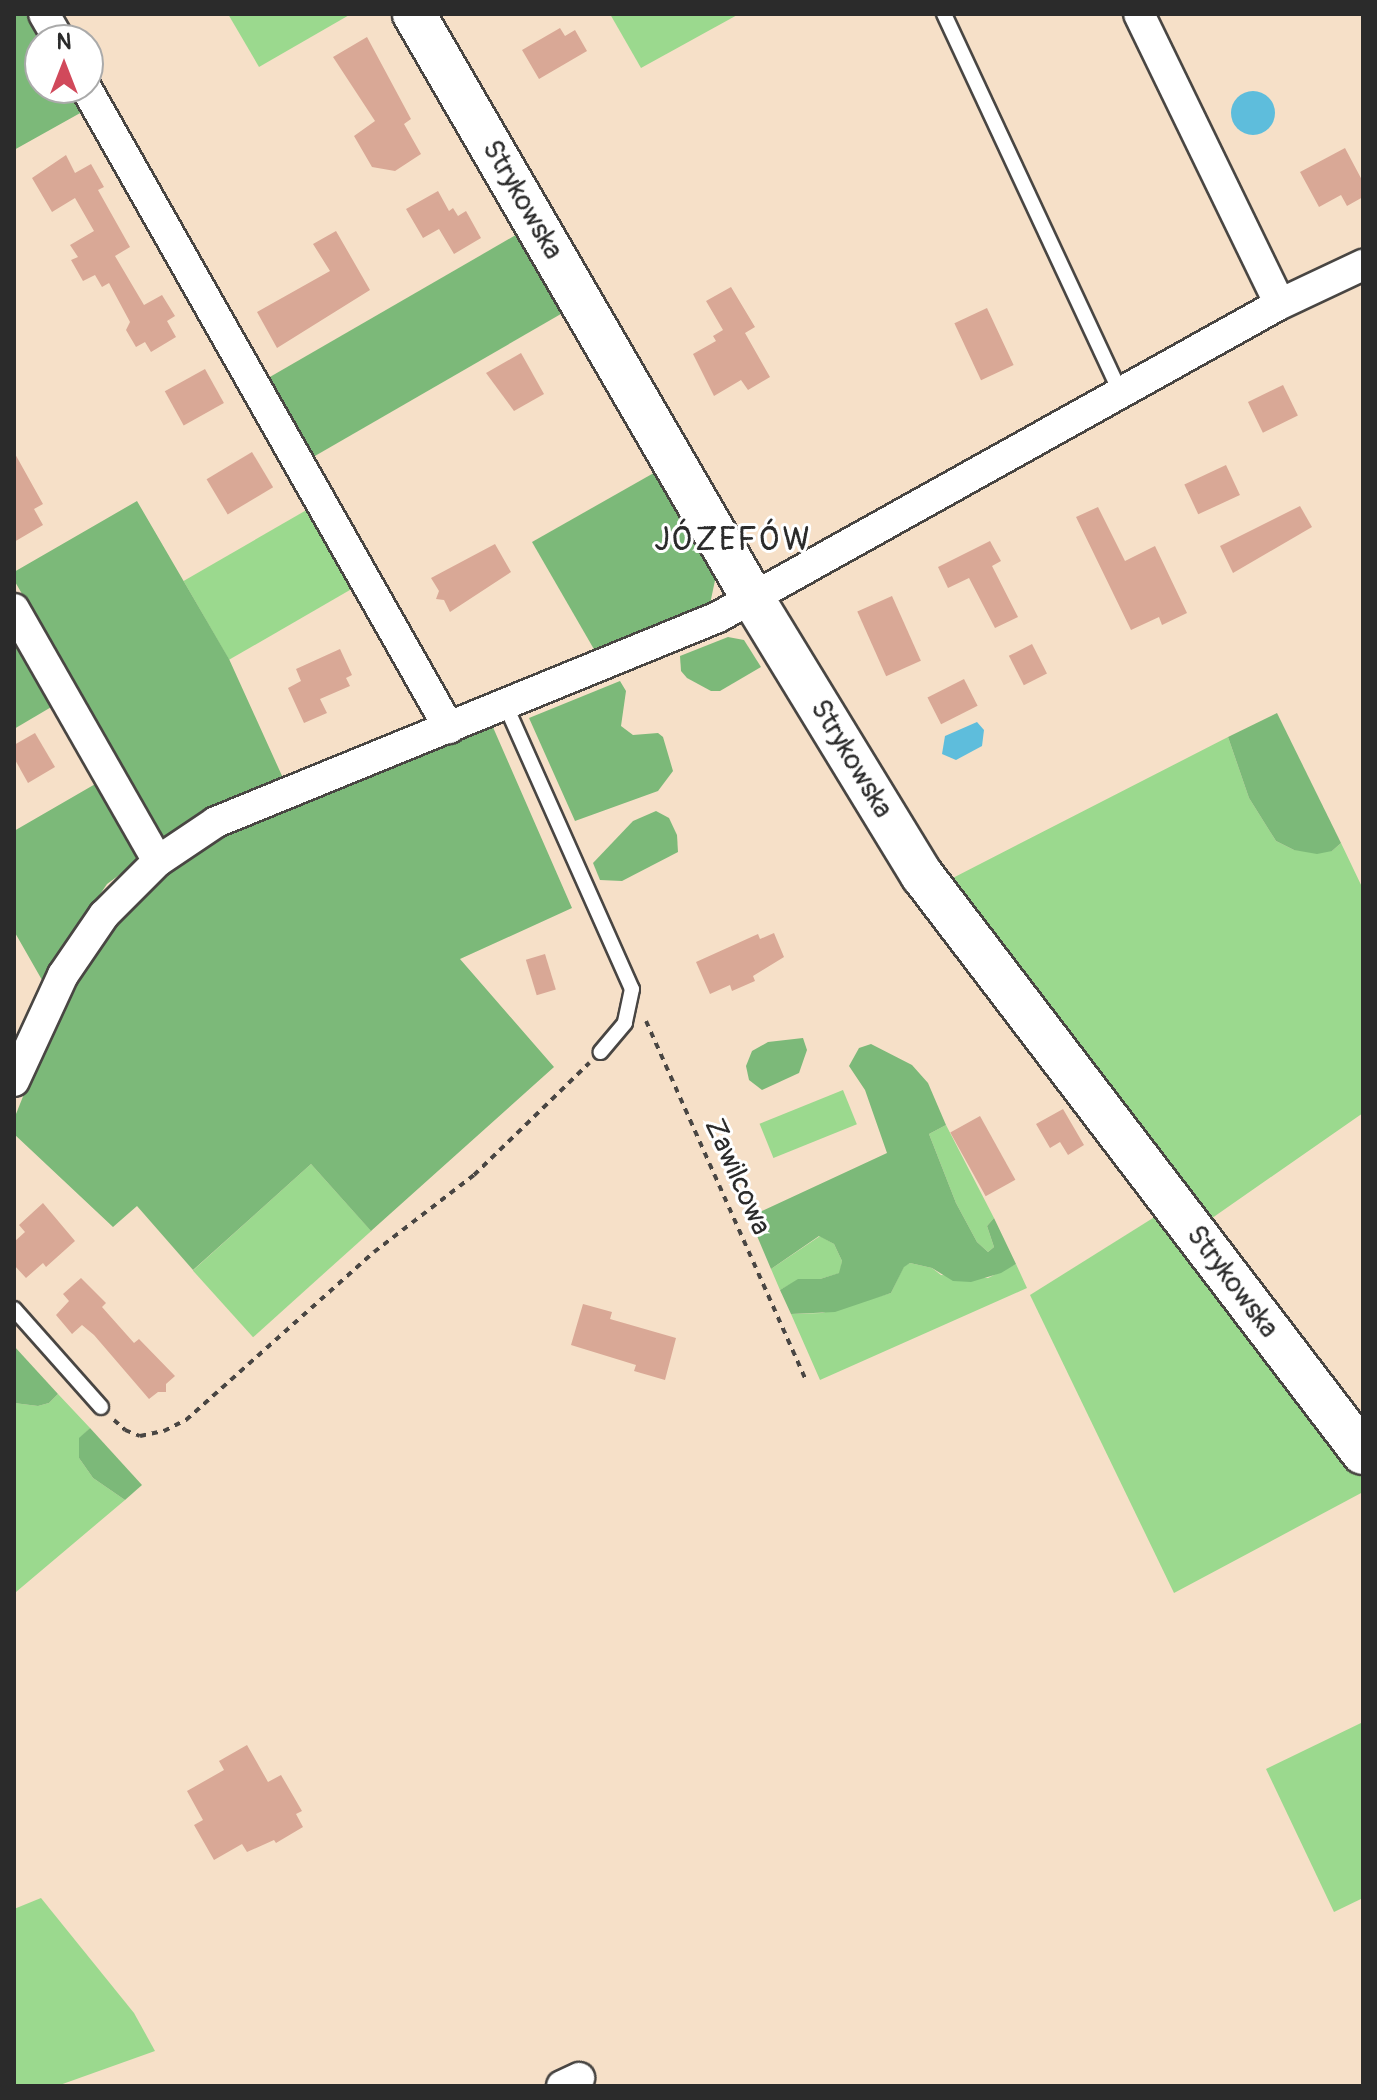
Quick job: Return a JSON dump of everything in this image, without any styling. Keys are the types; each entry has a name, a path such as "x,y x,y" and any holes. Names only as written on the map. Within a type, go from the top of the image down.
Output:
{"street":[{"name":"Strykowska","path":"414,14 752,597 922,875 1363,1453"},
{"path":"1139,14 1280,304"},
{"path":"95,104 449,728"},
{"path":"14,1081 63,975 104,915 158,861 216,822 718,617 1280,304 1363,265"},
{"path":"14,609 158,861"}],"lane":[{"path":"944,14 1120,392"},
{"path":"505,704 632,989 625,1023 601,1052"},
{"path":"14,1309 101,1407"}],"path":[{"name":"Zawilcowa","path":"632,989 806,1380"},
{"path":"101,1407 125,1430 140,1436 164,1431 186,1420 374,1252 474,1175 601,1052"}],"green space":[{"path":"14,14 26,14 32,24 24,24 24,104 77,104 82,112 14,150"},
{"path":"228,14 351,14 259,67"},
{"path":"610,14 739,14 641,68"},
{"path":"521,232 566,311 314,456 269,378"},
{"path":"659,470 717,571 710,604 595,651 532,542"},
{"path":"137,501 229,659 283,778 209,810 165,842 14,580 14,572"},
{"path":"310,508 356,587 229,660 184,581"},
{"path":"728,637 744,640 761,667 720,691 711,691 687,678 681,671 680,656"},
{"path":"14,638 53,706 14,729"},
{"path":"620,681 626,691 621,726 633,735 658,733 663,737 673,771 658,791 575,821 529,718"},
{"path":"1277,713 1341,843 1332,851 1317,854 1294,850 1276,841 1249,798 1228,737"},
{"path":"492,725 572,908 460,959 554,1067 371,1231 311,1164 193,1270 137,1206 113,1227 14,1134 14,1119 60,1004 126,906 222,835"},
{"path":"1228,737 1249,798 1276,841 1294,850 1332,851 1341,843 1363,889 1363,1113 1205,1223 945,882"},
{"path":"97,783 141,859 107,884 42,980 14,931 14,831"},
{"path":"656,811 669,818 677,835 678,852 622,881 600,880 593,863 633,821"},
{"path":"803,1038 807,1050 799,1073 762,1090 749,1080 746,1066 752,1051 768,1042"},
{"path":"871,1044 912,1065 928,1083 946,1125 929,1134 956,1203 977,1242 988,1252 994,1247 987,1226 994,1218 1016,1264 1001,1273 971,1282 953,1281 932,1268 910,1263 904,1267 891,1293 835,1312 791,1314 780,1290 798,1279 820,1279 839,1273 842,1261 834,1244 819,1236 771,1269 749,1217 887,1153 865,1090 849,1066 859,1048"},
{"path":"843,1090 857,1124 773,1158 760,1124"},
{"path":"946,1125 994,1218 987,1226 994,1247 988,1252 977,1242 956,1203 929,1134"},
{"path":"311,1164 371,1231 253,1337 193,1270"},
{"path":"1161,1213 1363,1479 1363,1492 1174,1593 1030,1295"},
{"path":"820,1236 834,1244 842,1261 840,1273 820,1279 798,1280 780,1290 771,1269"},
{"path":"910,1263 932,1268 941,1275 988,1278 1016,1264 1027,1288 820,1380 791,1314 822,1313 891,1293 904,1266"},
{"path":"14,1346 58,1394 49,1403 38,1406 14,1403"},
{"path":"58,1394 90,1428 79,1439 79,1458 93,1478 125,1500 16,1592 14,1403 38,1406 49,1403"},
{"path":"90,1428 142,1485 125,1500 93,1478 79,1458 79,1438"},
{"path":"1363,1722 1363,1898 1334,1912 1266,1769"},
{"path":"41,1898 134,2013 155,2051 57,2086 14,2086 14,1909"}],"water":[{"path":"1253,91 1269,97 1275,113 1269,129 1253,135 1237,129 1231,113 1237,97"},
{"path":"977,722 984,730 982,746 956,760 942,754 945,736"}],"building":[{"path":"560,28 565,36 575,30 587,51 539,79 522,50"},
{"path":"367,37 411,119 404,124 421,154 395,171 372,167 354,136 375,121 333,57"},
{"path":"1345,148 1363,182 1363,197 1347,206 1341,195 1319,207 1300,172"},
{"path":"66,155 75,173 91,164 104,187 98,190 130,247 115,256 144,305 162,295 175,316 167,321 176,337 151,352 145,342 136,347 126,330 130,322 109,283 102,287 95,275 83,281 71,260 78,257 70,245 94,231 75,198 52,212 32,178"},
{"path":"438,191 449,211 453,208 458,216 466,211 481,238 454,254 439,229 423,238 406,209"},
{"path":"336,231 370,290 277,348 257,312 330,271 313,244"},
{"path":"731,287 755,327 745,333 770,377 748,390 741,380 714,396 693,354 716,341 713,336 723,330 706,301"},
{"path":"987,308 1014,365 981,380 954,323"},
{"path":"521,353 544,394 514,411 486,373"},
{"path":"205,369 224,403 184,425 165,391"},
{"path":"1283,385 1298,416 1263,433 1248,402"},
{"path":"14,452 43,504 34,509 43,525 14,542"},
{"path":"252,452 273,487 228,514 207,479"},
{"path":"1226,465 1240,495 1198,514 1184,484"},
{"path":"1300,506 1312,527 1233,573 1220,546"},
{"path":"1098,507 1125,561 1155,546 1187,613 1162,625 1159,617 1131,630 1076,517"},
{"path":"990,541 1001,561 992,566 1018,617 995,628 969,578 948,588 938,567"},
{"path":"495,544 511,572 450,612 444,600 436,599 439,591 431,578"},
{"path":"892,596 921,661 886,676 857,611"},
{"path":"1032,644 1047,673 1024,685 1009,656"},
{"path":"340,649 352,675 346,678 350,686 320,699 327,713 304,723 288,688 301,681 296,669"},
{"path":"964,679 978,706 941,724 927,698"},
{"path":"35,733 55,767 28,783 14,758 14,745"},
{"path":"774,933 784,957 753,976 755,981 732,991 730,985 710,994 696,962 758,934 760,939"},
{"path":"545,954 556,989 537,995 526,960"},
{"path":"1063,1109 1084,1145 1068,1155 1060,1142 1050,1148 1036,1124"},
{"path":"980,1116 1015,1180 986,1196 950,1132"},
{"path":"43,1203 75,1241 46,1267 43,1263 26,1278 14,1265 14,1242 25,1232 19,1225"},
{"path":"81,1278 106,1303 102,1307 134,1343 139,1339 175,1376 166,1384 166,1392 158,1392 149,1399 94,1335 82,1325 72,1334 56,1315 69,1301 63,1294"},
{"path":"583,1304 612,1312 610,1319 676,1338 665,1380 634,1371 636,1365 571,1345"},
{"path":"247,1745 268,1782 281,1775 302,1811 296,1814 303,1827 276,1843 274,1840 247,1852 242,1844 214,1860 194,1825 203,1820 187,1791 224,1770 219,1761"}],"district":[{"name":"JÓZEFÓW","path":"733,540"}]}
